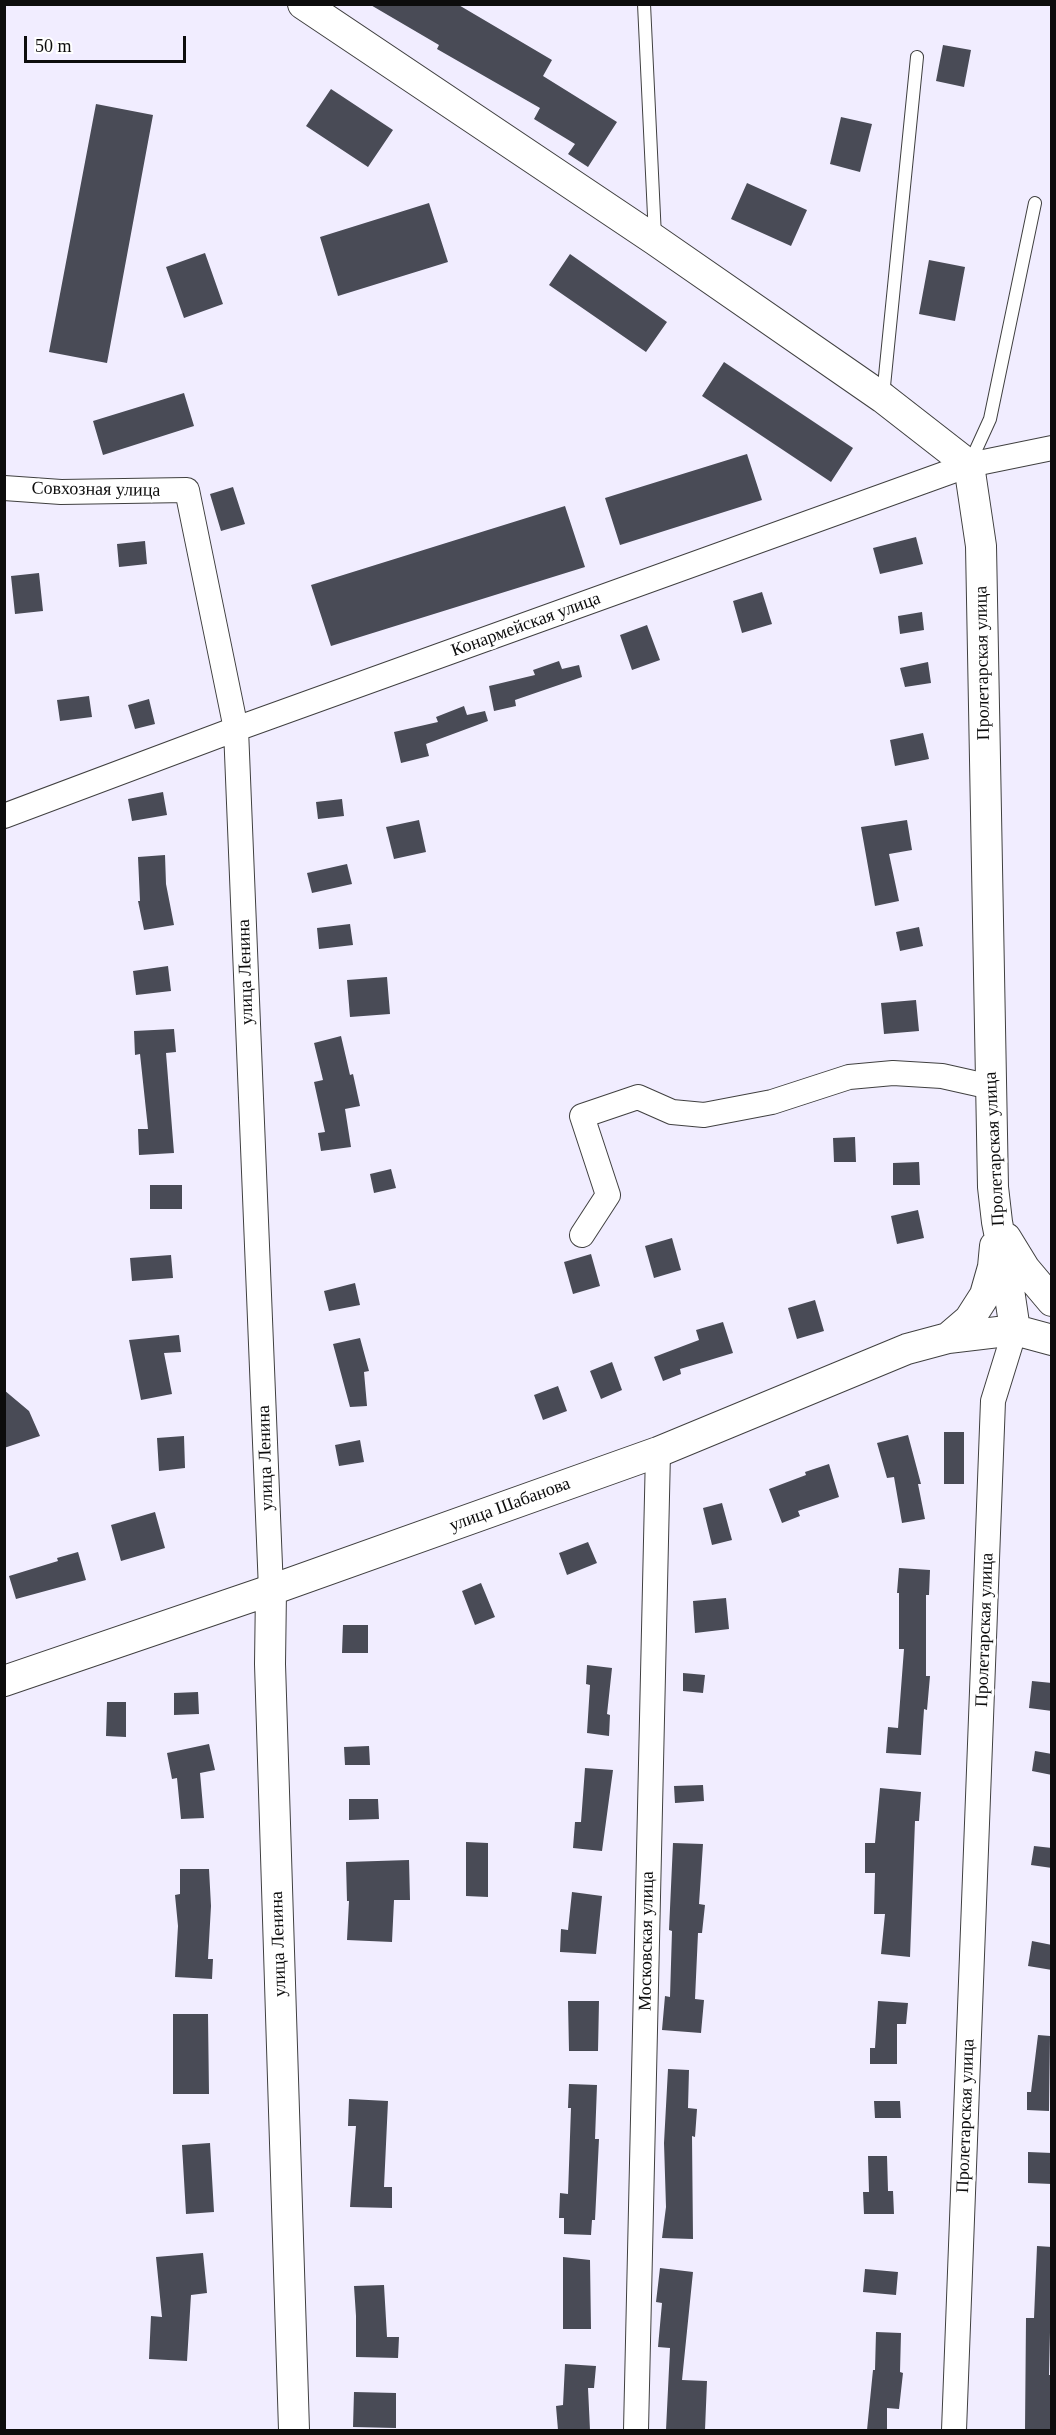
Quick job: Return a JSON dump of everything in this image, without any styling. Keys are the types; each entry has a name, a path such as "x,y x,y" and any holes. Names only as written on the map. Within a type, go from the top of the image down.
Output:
{"street":[{"path":"303,4 655,240 883,398 969,465"},
{"name":"Конармейская улица","path":"4,816 236,729 969,465 1052,448"},
{"name":"Пролетарская улица","path":"954,2430 993,1401 1015,1330 993,1187 981,546 969,465"},
{"name":"Совхозная улица","path":"4,488 61,492 187,490"},
{"name":"улица Ленина","path":"187,490 236,729 272,1590 270,1676 294,2430"},
{"path":"582,1235 608,1195 582,1116 638,1097 672,1112 704,1115 772,1102 849,1077 892,1073 942,1076 991,1087"},
{"path":"997,1222 1025,1269 1052,1300"},
{"path":"948,1338 969,1320 985,1295 993,1267 997,1222"},
{"path":"1015,1330 1052,1340"},
{"name":"улица Шабанова","path":"4,1681 272,1590 658,1452 907,1349 948,1338 1015,1330"},
{"name":"Московская улица","path":"636,2430 658,1452"}],"lane":[{"path":"644,4 655,240"},
{"path":"883,398 917,57"},
{"path":"969,465 990,419 1035,203"}],"building":[{"path":"369,4 457,4 552,60 543,76 617,122 588,167 568,154 575,144 534,119 540,108 437,49 439,45"},
{"path":"943,45 971,50 964,87 936,81"},
{"path":"331,89 393,130 368,167 306,126"},
{"path":"96,104 153,115 107,363 49,352"},
{"path":"841,117 872,124 860,172 830,164"},
{"path":"747,183 807,210 791,246 731,219"},
{"path":"429,203 448,262 338,296 320,237"},
{"path":"205,253 223,304 184,318 166,267"},
{"path":"570,254 667,322 646,352 549,285"},
{"path":"929,260 965,267 955,321 919,314"},
{"path":"724,362 853,448 831,482 702,396"},
{"path":"184,393 194,426 103,455 93,421"},
{"path":"747,454 762,500 620,545 605,498"},
{"path":"233,487 245,524 221,531 210,494"},
{"path":"565,506 585,567 331,646 311,585"},
{"path":"916,537 923,564 880,574 873,548"},
{"path":"145,541 147,564 119,567 117,544"},
{"path":"39,573 43,611 15,614 11,576"},
{"path":"762,592 772,624 742,633 733,601"},
{"path":"922,612 924,630 900,634 898,616"},
{"path":"647,625 660,660 632,670 620,635"},
{"path":"559,661 562,669 579,665 582,677 515,700 516,706 494,711 489,686 535,675 533,670"},
{"path":"928,662 931,683 905,687 900,668"},
{"path":"89,696 92,717 60,721 57,700"},
{"path":"149,699 155,724 135,729 128,705"},
{"path":"464,706 467,715 485,711 488,721 426,744 429,756 401,763 394,732 438,722 436,717"},
{"path":"923,733 929,759 895,766 890,740"},
{"path":"163,792 167,815 132,821 128,799"},
{"path":"342,799 344,816 318,819 316,802"},
{"path":"419,820 426,852 394,859 386,827"},
{"path":"907,820 912,850 889,854 899,901 875,906 861,827"},
{"path":"165,855 166,884 174,925 144,930 138,901 140,901 138,857"},
{"path":"347,864 352,884 312,893 307,873"},
{"path":"350,924 353,945 319,949 317,928"},
{"path":"919,927 923,946 900,951 896,932"},
{"path":"168,966 171,991 136,995 133,971"},
{"path":"387,977 390,1014 350,1017 347,980"},
{"path":"916,1000 919,1031 884,1034 881,1003"},
{"path":"174,1029 176,1052 166,1053 174,1153 139,1155 138,1129 148,1129 140,1054 135,1055 134,1031"},
{"path":"341,1036 360,1106 345,1109 351,1147 321,1151 318,1133 325,1132 314,1082 323,1080 314,1043"},
{"path":"855,1137 856,1162 834,1162 833,1138"},
{"path":"919,1162 920,1185 893,1185 893,1163"},
{"path":"391,1169 396,1188 374,1193 370,1174"},
{"path":"150,1185 182,1185 182,1209 150,1209"},
{"path":"918,1210 924,1238 897,1244 891,1216"},
{"path":"672,1238 681,1270 654,1278 645,1246"},
{"path":"591,1254 600,1286 573,1294 564,1262"},
{"path":"171,1255 173,1278 132,1281 130,1258"},
{"path":"355,1283 360,1305 329,1311 324,1291"},
{"path":"815,1300 824,1331 797,1339 788,1308"},
{"path":"723,1322 733,1353 680,1369 681,1374 663,1381 654,1357 699,1340 696,1330"},
{"path":"179,1335 181,1352 164,1353 172,1394 141,1400 129,1340"},
{"path":"360,1338 369,1371 364,1372 367,1406 350,1407 333,1344"},
{"path":"612,1362 622,1390 601,1399 590,1371"},
{"path":"558,1386 567,1411 543,1420 534,1395"},
{"path":"4,1390 29,1411 40,1436 4,1448"},
{"path":"944,1432 964,1432 964,1484 944,1484"},
{"path":"908,1435 921,1484 918,1484 925,1519 902,1523 894,1477 887,1478 877,1443"},
{"path":"184,1436 185,1468 159,1471 157,1438"},
{"path":"360,1440 364,1462 339,1466 335,1445"},
{"path":"829,1464 839,1497 798,1511 800,1516 782,1523 769,1489 806,1475 805,1472"},
{"path":"722,1503 732,1540 712,1545 703,1508"},
{"path":"155,1512 165,1548 121,1561 111,1525"},
{"path":"588,1542 597,1563 567,1575 559,1553"},
{"path":"78,1552 86,1580 16,1599 9,1576 58,1561 57,1558"},
{"path":"899,1568 930,1570 929,1595 926,1595 926,1676 930,1676 927,1710 924,1709 921,1755 886,1753 888,1727 898,1728 904,1649 899,1649 899,1593 897,1593"},
{"path":"481,1583 495,1617 475,1625 462,1591"},
{"path":"726,1598 729,1629 695,1633 693,1601"},
{"path":"343,1625 368,1625 368,1653 342,1653"},
{"path":"587,1665 612,1668 607,1714 610,1715 609,1736 587,1733 590,1685 586,1684"},
{"path":"683,1673 705,1675 703,1693 683,1691"},
{"path":"1032,1681 1052,1683 1052,1711 1029,1708"},
{"path":"198,1692 199,1714 174,1715 174,1693"},
{"path":"107,1702 126,1702 126,1737 106,1736"},
{"path":"209,1744 215,1770 200,1773 204,1818 181,1819 177,1778 172,1779 167,1753"},
{"path":"369,1746 370,1765 345,1765 344,1747"},
{"path":"1035,1751 1052,1754 1052,1775 1032,1771"},
{"path":"585,1768 613,1770 602,1851 573,1848 575,1822 581,1822"},
{"path":"703,1785 704,1801 675,1803 674,1786"},
{"path":"880,1788 921,1792 919,1821 915,1821 910,1957 881,1954 885,1914 874,1914 875,1873 865,1873 865,1843 875,1843"},
{"path":"349,1799 378,1799 379,1819 349,1820"},
{"path":"466,1842 488,1843 488,1897 466,1896"},
{"path":"673,1843 703,1844 699,1904 705,1905 702,1933 698,1933 695,1999 704,2000 701,2033 662,2030 665,1996 670,1997 672,1931 669,1930"},
{"path":"1034,1846 1052,1848 1052,1868 1031,1865"},
{"path":"409,1860 410,1900 394,1900 392,1942 347,1940 349,1901 347,1901 346,1862"},
{"path":"180,1869 209,1869 211,1906 208,1959 213,1959 212,1979 175,1977 178,1926 175,1895 180,1894"},
{"path":"572,1892 602,1896 596,1954 560,1952 561,1929 568,1930"},
{"path":"1032,1941 1052,1945 1052,1970 1028,1966"},
{"path":"568,2001 599,2001 598,2051 569,2051"},
{"path":"878,2001 908,2003 906,2024 897,2024 897,2064 870,2064 870,2048 875,2048"},
{"path":"173,2014 208,2014 209,2094 173,2094"},
{"path":"1038,2035 1050,2036 1049,2111 1027,2110 1027,2092 1031,2092"},
{"path":"668,2069 689,2070 688,2108 697,2109 695,2137 692,2136 693,2239 662,2238 666,2207 664,2143"},
{"path":"569,2084 597,2085 595,2139 599,2139 595,2220 592,2220 591,2235 564,2234 564,2218 559,2218 560,2193 568,2194 571,2108 568,2108"},
{"path":"349,2099 388,2101 384,2187 392,2187 392,2208 350,2207 356,2126 348,2126"},
{"path":"874,2101 900,2101 901,2118 875,2118"},
{"path":"210,2143 214,2212 186,2214 182,2145"},
{"path":"1028,2152 1052,2153 1052,2184 1028,2183"},
{"path":"868,2156 887,2156 888,2191 893,2191 894,2214 864,2214 863,2192 869,2192"},
{"path":"1037,2246 1052,2247 1049,2375 1052,2375 1052,2430 1025,2430 1026,2318 1034,2318"},
{"path":"203,2253 207,2293 191,2295 187,2361 149,2359 151,2316 162,2317 156,2257"},
{"path":"563,2257 590,2260 591,2329 563,2329"},
{"path":"660,2268 693,2272 682,2380 707,2381 705,2430 666,2430 670,2348 658,2347 662,2303 656,2302"},
{"path":"865,2269 898,2272 896,2295 863,2292"},
{"path":"384,2285 387,2337 399,2337 398,2358 356,2357 354,2286"},
{"path":"876,2332 901,2333 900,2372 903,2373 899,2409 887,2408 887,2430 867,2430 873,2370 875,2370"},
{"path":"565,2364 596,2366 594,2388 588,2388 590,2430 558,2430 556,2406 563,2405"},
{"path":"354,2392 396,2393 396,2428 353,2427"}]}
